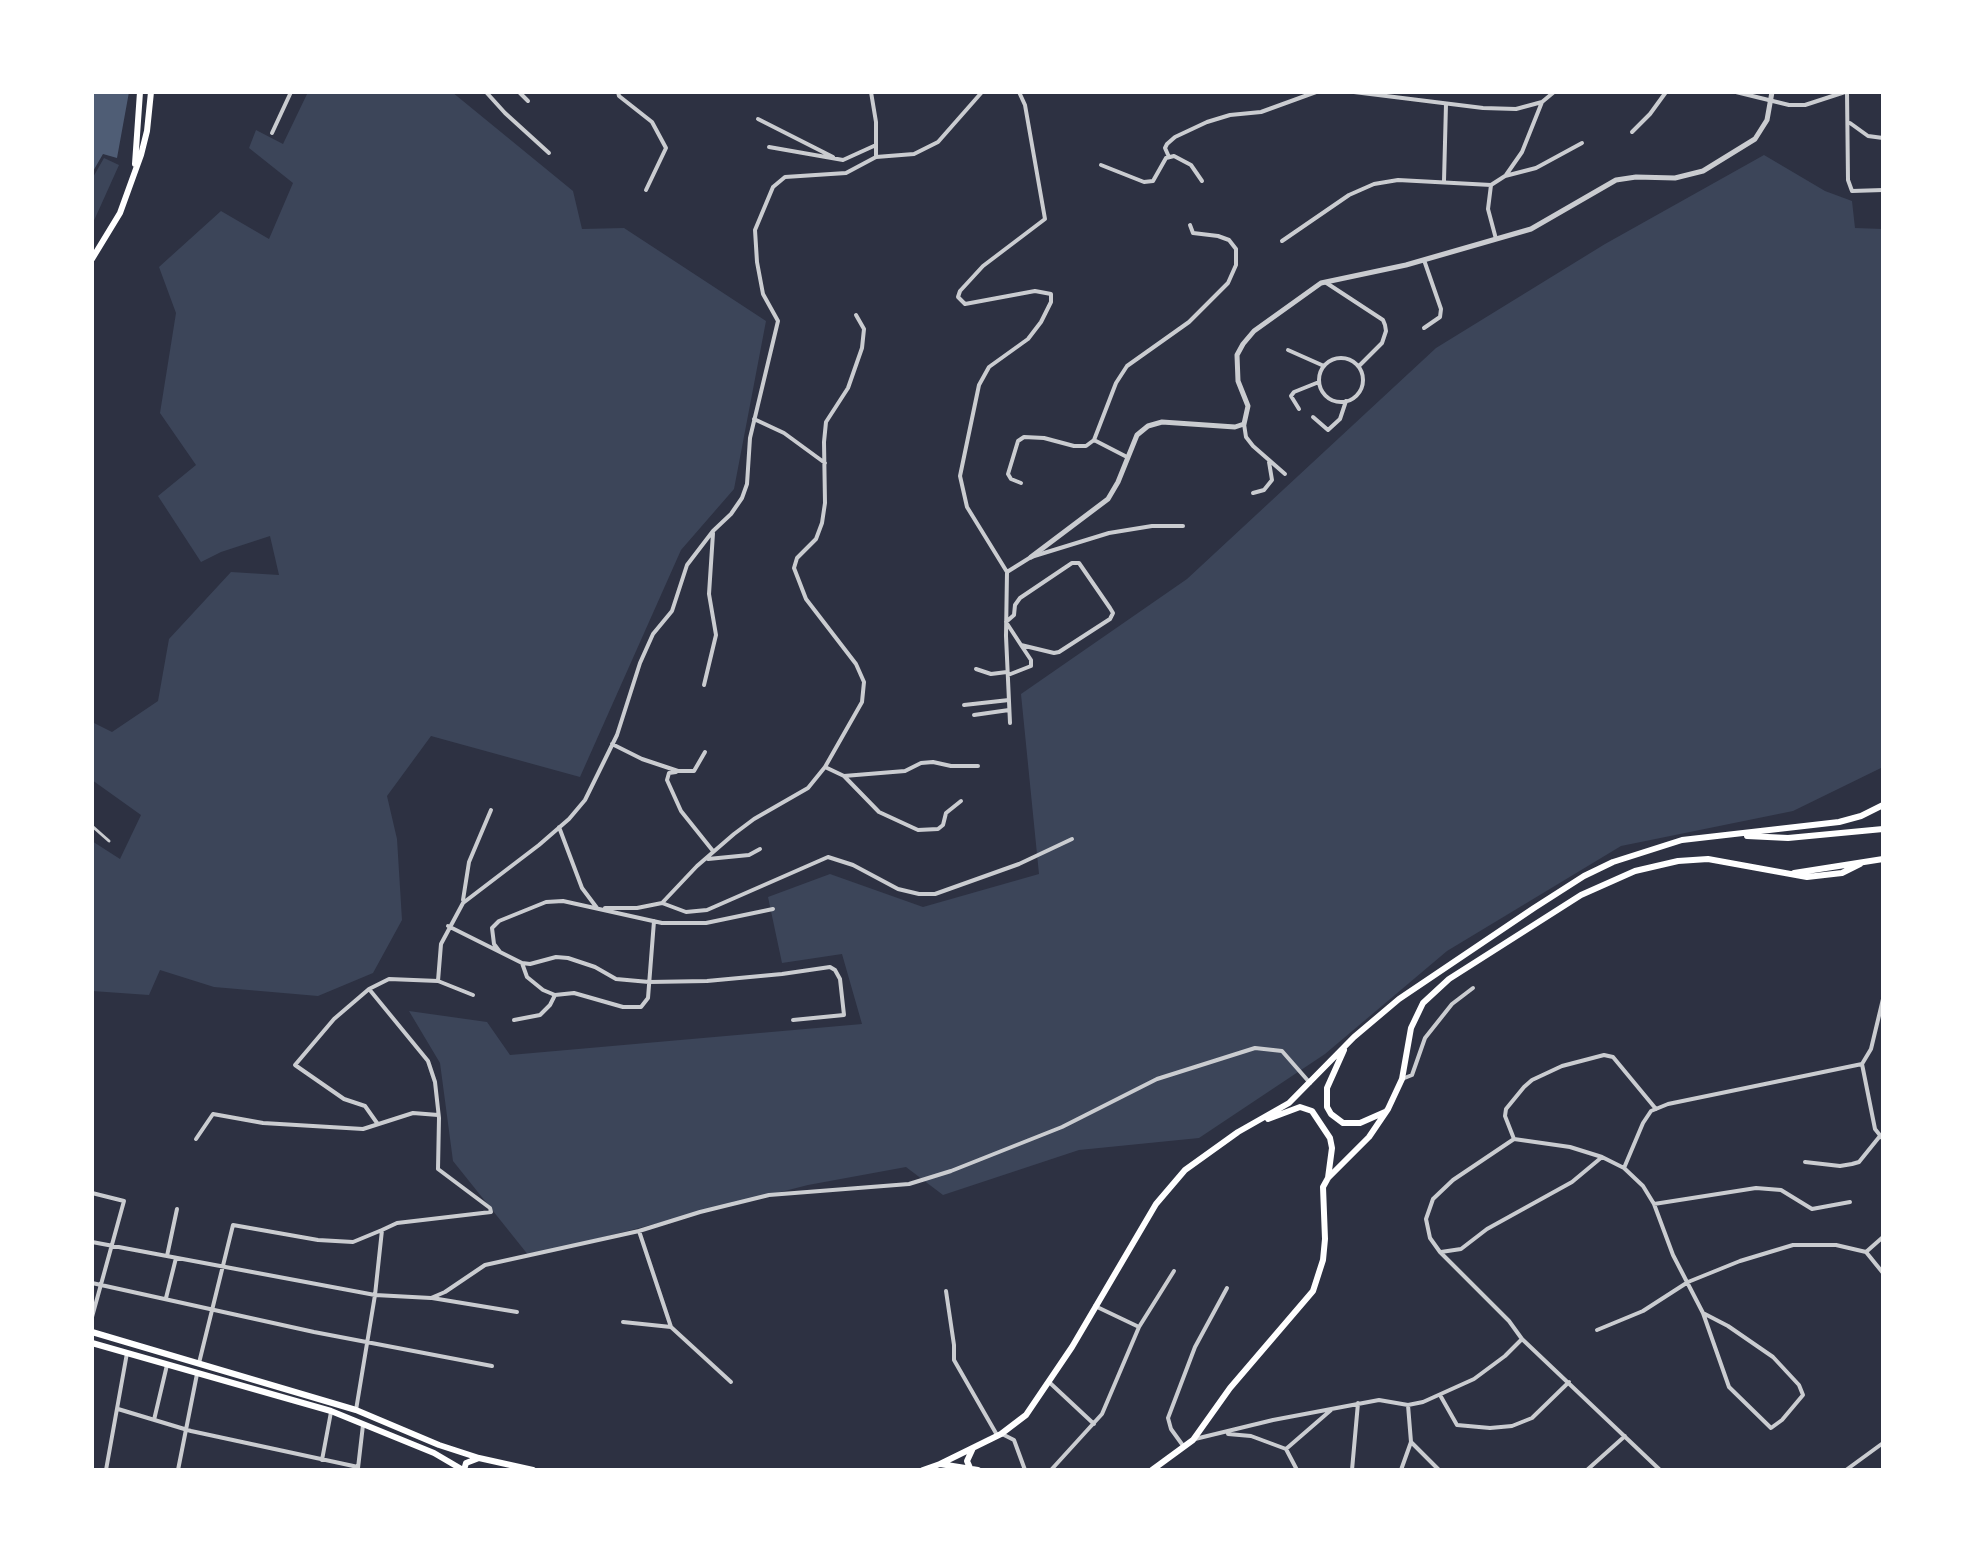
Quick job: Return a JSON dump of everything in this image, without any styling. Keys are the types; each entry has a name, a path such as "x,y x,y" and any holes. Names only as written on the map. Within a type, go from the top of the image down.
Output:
{"main road":[{"path":"135,168 140,92"},
{"path":"92,259 120,213 147,131 151,92"},
{"path":"1261,1121 1289,1103 1345,1046 1399,999 1584,876 1613,862 1672,842 1839,822 1883,805"},
{"path":"1735,835 1770,839 1883,829"},
{"path":"1328,1178 1369,1137 1388,1109 1402,1079 1411,1028 1423,1003 1466,967 1581,895 1635,871 1678,861 1708,859 1787,874 1883,859"},
{"path":"1345,1046 1327,1088 1327,1107 1331,1114 1343,1123 1360,1123 1388,1109"},
{"path":"923,1470 999,1434 1026,1415 1168,1187 1185,1170 1238,1132 1261,1121 1300,1107 1312,1111 1330,1138 1332,1148 1328,1178 1321,1195 1325,1239 1323,1260 1313,1291 1230,1388 1193,1440 1152,1470"},
{"path":"92,1332 356,1410 439,1445 479,1458 533,1470"},
{"path":"92,1343 331,1411 434,1453 463,1470 466,1463 479,1458"},
{"path":"970,1469 967,1461 969,1451 976,1446"},
{"path":"940,1464 978,1470"}],"street":[{"path":"272,133 291,92"},
{"path":"486,92 549,153"},
{"path":"519,92 528,101"},
{"path":"618,92 652,122 666,148 646,190"},
{"path":"871,92 876,122 876,157"},
{"path":"438,981 441,944 463,903 559,827 585,800 612,744 653,634 672,611 687,565 742,498 747,484 750,438 778,321 763,294 755,230 773,187 785,177 846,173 876,157 914,154 938,142 982,92"},
{"path":"1010,723 1007,572 967,507 960,476 979,385 989,367 1028,339 1041,322 1051,302 1051,294 1035,291 965,304 958,297 983,266 1045,219 1025,105 1019,92"},
{"path":"1289,101 1295,92"},
{"path":"1169,157 1165,148 1167,144 1186,131 1230,115 1261,112 1316,92"},
{"path":"1354,92 1483,108 1516,109 1542,102 1554,92"},
{"path":"1632,132 1666,92"},
{"path":"1736,92 1789,105 1805,105 1846,92 1848,180 1852,191 1883,190"},
{"path":"1285,474 1246,437 1244,424 1248,406 1238,381 1237,355 1243,344 1291,304 1325,282 1424,260 1531,229 1616,180 1675,178 1703,171 1755,139 1767,120 1772,92"},
{"path":"1505,176 1522,152 1542,102"},
{"path":"1444,181 1446,104"},
{"path":"758,119 835,158"},
{"path":"1848,122 1868,136 1883,138"},
{"path":"1282,241 1349,195 1374,184 1398,180 1491,185 1505,176 1536,168 1582,143"},
{"path":"769,147 843,160 876,145"},
{"path":"1101,165 1144,182 1153,181 1166,158 1174,156 1191,165 1202,181"},
{"path":"1491,185 1488,209 1496,239"},
{"path":"1021,483 1011,479 1008,474 1014,451 1024,437 1044,438 1074,446 1086,446 1094,440 1116,383 1127,366 1189,322 1228,283 1236,265 1236,249 1229,240 1193,233 1190,225"},
{"path":"1424,260 1441,309 1440,317 1424,328"},
{"path":"1325,282 1383,320 1386,331 1382,343 1359,366"},
{"path":"662,903 705,859 754,819 808,788 825,767 860,707 865,689 860,673 850,654 813,608 799,585 795,563 816,539 822,523 826,422 848,388 862,348 864,329 856,315"},
{"path":"1288,350 1324,366"},
{"path":"1313,417 1328,430 1340,419 1346,401 1360,391 1363,378 1359,366 1344,358 1336,358 1324,366 1319,382 1331,399 1346,401"},
{"path":"1299,409 1291,396 1319,382"},
{"path":"754,419 784,433 825,463"},
{"path":"1007,572 1108,499 1137,435 1148,426 1162,422 1235,427 1244,424"},
{"path":"1094,440 1127,457"},
{"path":"1253,493 1264,490 1272,480 1269,460"},
{"path":"1031,557 1109,533 1152,526 1183,526"},
{"path":"704,685 716,635 709,594 713,531"},
{"path":"1006,622 1014,615 1020,598 1072,563 1083,567 1113,613 1110,619 1059,652 1021,645"},
{"path":"976,669 991,674 1031,666 1031,660 1006,622"},
{"path":"964,705 1009,700"},
{"path":"974,715 1009,710"},
{"path":"612,744 642,759 678,771"},
{"path":"705,752 694,771 669,773 667,780 681,811 714,851"},
{"path":"844,776 905,771 921,763 933,762 978,766"},
{"path":"825,767 844,776 879,812 918,830 938,829 943,825 946,813 961,801"},
{"path":"463,903 469,862 491,810"},
{"path":"92,826 109,841"},
{"path":"559,827 582,888 597,908"},
{"path":"597,908 637,908 662,903 686,912 707,910 828,857 853,865 898,889 935,894 1019,864 1072,839"},
{"path":"705,859 749,855 760,849"},
{"path":"501,953 494,944 492,928 510,914 546,902 563,901 654,921 706,923 773,909"},
{"path":"522,963 527,977 555,995 574,993 623,1007 641,1007 646,1004 654,921"},
{"path":"448,926 522,963 568,958 595,967 616,979 707,981 830,967 835,970 840,979 844,1015 793,1020"},
{"path":"377,1123 365,1106 344,1099 295,1065 334,1019 369,989 389,979 438,981 473,995"},
{"path":"1402,1079 1412,1075 1425,1038 1452,1004 1473,988"},
{"path":"199,1365 233,1225 318,1240 353,1242 397,1223 491,1212 490,1208 438,1169 435,1082 428,1061 369,989"},
{"path":"514,1020 540,1015 555,995"},
{"path":"1805,1162 1840,1166 1859,1162 1882,1138 1875,1129 1862,1064 1871,1049 1883,999"},
{"path":"431,1298 485,1265 639,1231 769,1195 909,1184 951,1171 1062,1127 1157,1079 1255,1048 1282,1051 1310,1083"},
{"path":"1514,1139 1505,1116 1506,1109 1524,1087 1562,1066 1604,1055 1613,1057 1656,1109"},
{"path":"1624,1168 1643,1123 1656,1109 1862,1064"},
{"path":"196,1139 213,1114 263,1123 363,1129 413,1113 438,1115"},
{"path":"1660,1470 1522,1339 1509,1321 1440,1252 1430,1238 1426,1219 1433,1199 1453,1180 1514,1139 1570,1147 1624,1168 1643,1186 1654,1204 1673,1255 1703,1313 1729,1387 1771,1428 1795,1407 1803,1395 1799,1385 1773,1357 1703,1313"},
{"path":"1440,1252 1461,1249 1487,1229 1572,1182 1602,1157"},
{"path":"1654,1204 1756,1188 1781,1190 1812,1209 1850,1202"},
{"path":"92,1193 124,1201 92,1317"},
{"path":"167,1256 177,1209"},
{"path":"356,1410 382,1230"},
{"path":"639,1231 671,1327 731,1382"},
{"path":"1866,1252 1883,1237"},
{"path":"92,1242 375,1295 431,1298 517,1312"},
{"path":"1597,1330 1643,1311 1688,1282 1740,1261 1793,1245 1836,1245 1866,1252 1883,1273"},
{"path":"166,1298 176,1257"},
{"path":"1051,1470 1102,1414 1139,1327 1174,1271"},
{"path":"92,1283 492,1366"},
{"path":"1184,1447 1171,1429 1168,1418 1195,1347 1227,1288"},
{"path":"946,1291 954,1360 999,1434 1014,1440 1025,1470"},
{"path":"1095,1306 1139,1327"},
{"path":"623,1322 671,1327"},
{"path":"1193,1440 1358,1403 1379,1400 1408,1405 1440,1395 1491,1368 1522,1339"},
{"path":"106,1470 127,1353"},
{"path":"154,1420 167,1365"},
{"path":"178,1470 197,1374"},
{"path":"1048,1381 1094,1424"},
{"path":"1440,1395 1457,1425 1512,1426 1532,1418 1569,1382"},
{"path":"1352,1470 1358,1403"},
{"path":"1401,1470 1411,1442 1408,1405"},
{"path":"1286,1449 1333,1408"},
{"path":"118,1409 186,1429 358,1469 363,1422"},
{"path":"322,1460 331,1411"},
{"path":"1226,1434 1251,1436 1286,1449 1297,1470"},
{"path":"1587,1470 1625,1436"},
{"path":"1411,1442 1439,1470"},
{"path":"1846,1470 1883,1445"}],"shaded area":[{"path":"92,92 129,92 117,158 103,154 92,173"},
{"path":"308,92 452,92 573,191 582,229 624,228 766,321 734,489 681,550 580,777 431,736 387,796 397,839 402,920 373,973 318,996 214,987 160,970 149,995 92,991 92,841 120,859 141,815 92,780 92,722 112,732 158,701 169,639 231,572 279,575 270,536 201,562 158,496 196,465 160,413 176,313 159,267 221,211 269,239 293,183 249,148 256,130 283,144"},
{"path":"1764,155 1825,191 1852,201 1855,228 1883,229 1883,767 1793,811 1621,846 1447,951 1325,1054 1199,1138 1079,1150 943,1195 906,1167 808,1185 529,1256 453,1161 440,1063 409,1011 487,1022 510,1055 862,1024 842,954 782,963 768,897 830,874 923,907 1039,874 1021,694 1187,579 1436,348 1605,244"},
{"path":"104,158 119,165 92,225 92,179"}]}
